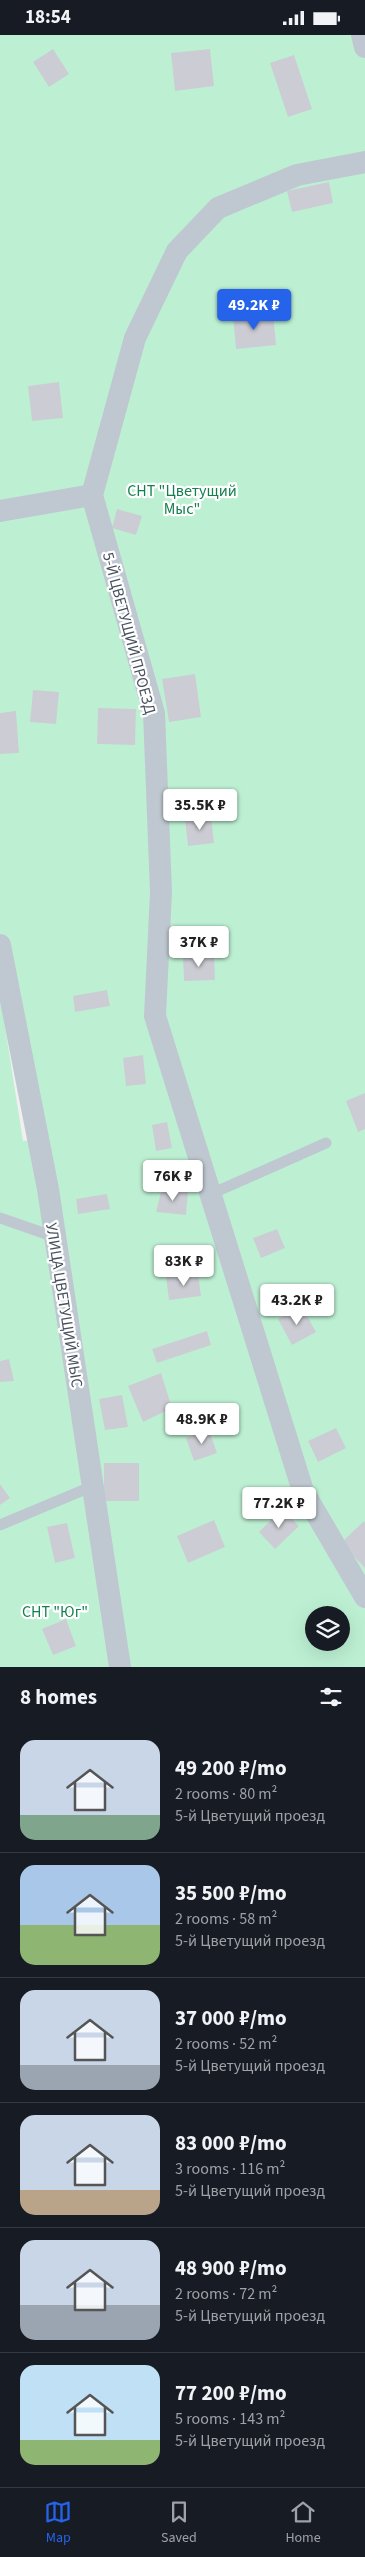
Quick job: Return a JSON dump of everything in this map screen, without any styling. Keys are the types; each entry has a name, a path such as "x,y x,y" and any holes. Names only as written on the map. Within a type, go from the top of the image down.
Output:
{"street":[{"path":"362,35 365,47"},
{"path":"0,511 92,495 135,338 177,251 218,208 297,175 365,162"},
{"name":"5-Й ЦВЕТУЩИЙ ПРОЕЗД","path":"92,495 154,713 161,892 155,1016 303,1491 365,1597"},
{"name":"УЛИЦА ЦВЕТУЩИЙ МЫС","path":"0,945 55,1237 120,1667"}],"lane":[{"path":"211,1194 326,1143"},
{"path":"0,1218 55,1237"},
{"path":"0,1525 93,1487"}],"green space":[{"name":"СНТ \"Цветущий Мыс\"","path":"0,35 365,35 365,1667 0,1667 0,995 23,1141 37,1139 0,965"}],"building":[{"path":"53,49 69,74 49,87 33,62"},
{"path":"210,49 214,86 175,91 171,53"},
{"path":"294,55 312,109 288,117 270,63"},
{"path":"329,182 333,203 292,212 287,191"},
{"path":"273,313 276,345 236,349 233,316"},
{"path":"59,382 63,418 32,421 28,386"},
{"path":"117,509 142,516 136,535 112,528"},
{"path":"195,674 201,717 169,722 162,679"},
{"path":"33,690 59,692 56,724 30,722"},
{"path":"98,708 136,709 135,745 97,744"},
{"path":"16,711 19,753 0,754 0,713"},
{"path":"211,816 214,843 188,846 185,819"},
{"path":"214,955 215,980 184,981 183,956"},
{"path":"107,990 110,1006 75,1012 73,996"},
{"path":"143,1055 146,1084 126,1086 123,1058"},
{"path":"365,1093 365,1129 358,1132 346,1101"},
{"path":"167,1122 172,1148 156,1151 152,1125"},
{"path":"162,1188 188,1190 186,1215 156,1212"},
{"path":"107,1194 110,1209 78,1214 76,1199"},
{"path":"277,1229 285,1248 261,1258 253,1238"},
{"path":"198,1273 201,1296 169,1300 166,1277"},
{"path":"302,1307 316,1332 292,1345 278,1319"},
{"path":"207,1331 211,1345 157,1363 152,1349"},
{"path":"9,1359 14,1381 0,1382 0,1361"},
{"path":"161,1373 172,1408 143,1422 128,1386"},
{"path":"122,1395 128,1427 105,1430 99,1399"},
{"path":"336,1428 346,1448 318,1462 308,1441"},
{"path":"209,1430 217,1453 194,1461 186,1438"},
{"path":"104,1463 139,1463 139,1501 104,1501"},
{"path":"0,1484 10,1498 0,1505"},
{"path":"282,1509 299,1526 275,1549 259,1532"},
{"path":"214,1520 225,1547 188,1563 177,1536"},
{"path":"364,1521 365,1523 365,1568 341,1543"},
{"path":"67,1523 75,1558 55,1563 47,1527"},
{"path":"66,1619 76,1646 53,1655 42,1629"}],"park label":[{"name":"СНТ \"Юг\"","path":"55,1611"}]}
